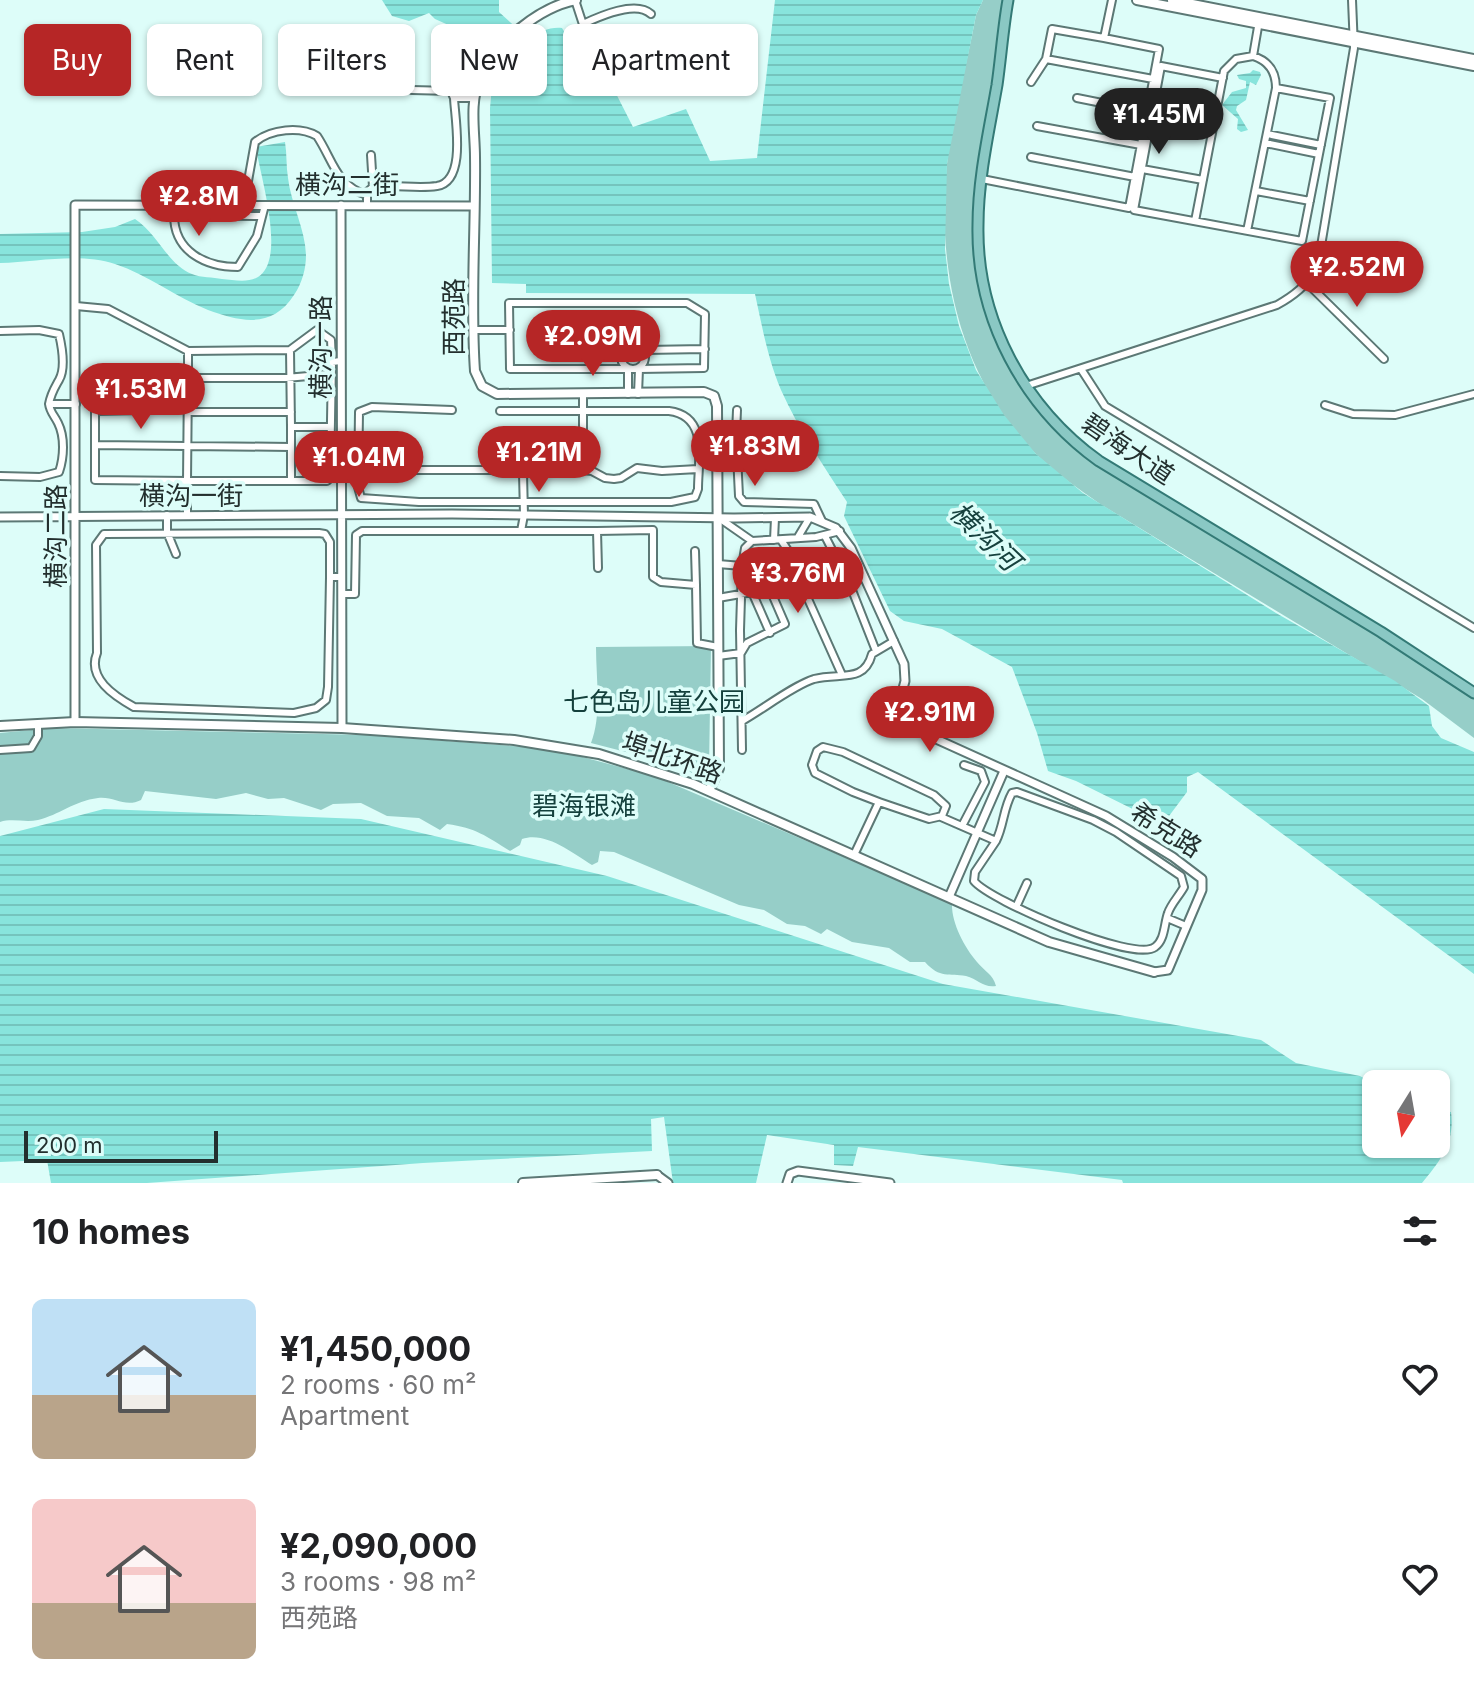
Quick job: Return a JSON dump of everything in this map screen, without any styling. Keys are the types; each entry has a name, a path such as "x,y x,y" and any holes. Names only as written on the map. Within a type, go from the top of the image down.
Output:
{"main road":[{"name":"西苑路","path":"575,0 555,5 528,21 496,53 479,79 475,98 475,374 491,392 714,396 717,406 718,774 709,791"},
{"name":"碧海大道","path":"1011,0 978,208 978,246 992,318 1018,374 1055,423 1099,461 1474,691"},
{"path":"1137,0 1192,5"},
{"path":"1172,0 1474,66"},
{"path":"1354,40 1474,59"},
{"name":"碧海大道","path":"984,180 981,232 987,285 1002,335 1029,385 1058,421 1099,456 1351,609 1474,691"},
{"name":"埠北环路","path":"0,726 75,722 342,728 543,744 628,763 709,791 1049,942 1154,972"},
{"path":"523,1183 657,1175"}],"street":[{"path":"575,0 583,24 622,10 641,8 651,14"},
{"path":"1104,38 1112,0"},
{"path":"1029,385 1277,305 1297,294 1307,283 1317,270 1354,40 1352,0"},
{"path":"1253,56 1260,21"},
{"path":"1031,82 1046,59 1052,29 1159,49 1153,79 1151,121 1132,209"},
{"path":"1195,221 1227,65 1236,59 1253,56 1270,67 1276,76 1276,88 1247,231"},
{"path":"1046,59 1153,79"},
{"path":"1132,209 1141,145 1161,66 1223,78"},
{"path":"984,180 1302,241 1330,98 1276,88"},
{"path":"367,205 368,189 440,185 450,179 456,166 454,98 451,91 415,90"},
{"path":"454,98 475,98"},
{"path":"1077,98 1213,123"},
{"path":"1151,121 1212,132"},
{"path":"1037,126 1141,145"},
{"path":"248,181 255,142 279,132 306,131 317,136 340,178 359,193 367,195"},
{"path":"1267,134 1321,145"},
{"path":"1265,143 1319,154"},
{"path":"371,155 373,187"},
{"path":"1031,157 1135,177"},
{"path":"1142,169 1203,180"},
{"path":"1256,191 1310,201"},
{"name":"横沟二街","path":"75,205 474,206"},
{"name":"横沟二路","path":"75,205 75,722"},
{"path":"198,205 198,215"},
{"path":"261,216 174,215 174,229 182,243 200,261 218,267 238,267 257,236 265,205"},
{"name":"横沟一路","path":"341,205 342,728"},
{"path":"1307,283 1384,359"},
{"path":"509,303 687,303 705,314 705,349 704,368 510,369 509,303"},
{"path":"76,306 108,309 188,351 290,350 317,330 331,340 330,478 327,481 95,480 95,411 291,412"},
{"path":"0,331 39,330 59,334 62,371 51,392 49,404 63,443 59,472 40,477 0,476"},
{"path":"474,330 510,330"},
{"path":"628,394 628,369 622,360 623,347 631,345 645,350 705,349"},
{"path":"290,350 291,481"},
{"path":"638,394 639,369 645,350"},
{"path":"187,515 188,351"},
{"path":"332,362 341,361"},
{"path":"1081,369 1105,406 1474,628"},
{"path":"188,378 286,378 331,374"},
{"path":"583,394 583,441"},
{"path":"1325,405 1353,414 1395,415 1474,394"},
{"path":"49,404 76,404"},
{"path":"452,410 364,408 359,412 359,494 367,500 524,502 686,501 695,497 698,489 698,433 693,422 684,414 669,411 500,411"},
{"path":"737,410 739,496 744,502 814,504 822,521"},
{"path":"291,427 330,427"},
{"path":"717,434 745,434"},
{"path":"95,445 291,447"},
{"path":"359,470 523,473 558,468 584,470 614,479 637,468 662,471 698,469"},
{"path":"521,531 524,515 523,473"},
{"path":"167,515 167,532 176,554"},
{"name":"横沟一街","path":"0,517 718,517"},
{"path":"718,517 752,541 825,536 840,531"},
{"path":"718,517 810,517 840,531 851,548 905,670 904,687 898,704 884,699"},
{"path":"798,537 810,517"},
{"path":"775,518 777,540 795,561 808,599 842,675"},
{"path":"342,594 355,594 354,544 356,535 362,531 653,530 653,577 656,581 696,585"},
{"path":"597,531 598,568"},
{"path":"110,532 167,532 325,534 330,542 330,656 326,700 316,708 294,713 134,707 117,698 98,678 94,660 97,653 98,541 110,532"},
{"path":"825,536 850,585 876,651"},
{"path":"742,750 742,566 745,548 752,541"},
{"path":"695,551 697,643 718,651 741,653"},
{"path":"718,564 742,566"},
{"path":"850,585 864,576"},
{"path":"330,577 341,577"},
{"path":"718,598 752,592 770,633"},
{"path":"741,653 747,643 785,624 772,594"},
{"path":"742,721 810,680 860,674 869,667 872,654 894,641"},
{"name":"希克路","path":"898,704 896,715 903,724 1106,816 1199,875 1203,886 1168,970 1154,972"},
{"path":"216,725 217,710"},
{"path":"0,750 31,748 38,736 38,724"},
{"path":"941,817 946,806 934,795 843,752 823,747 817,751 812,765 815,773 879,802 929,819 941,817 996,841"},
{"path":"949,897 985,782 981,771 964,765"},
{"path":"968,831 1004,771"},
{"path":"1017,792 1067,809 1116,832 1181,876 1184,887 1172,905 1160,941 1154,948 1148,950 1114,944 1056,927 1017,905 985,892 974,881 975,872 996,841 1004,823 1005,806 1012,793 1017,792"},
{"path":"854,855 879,802"},
{"path":"1017,905 1027,883"},
{"path":"1167,918 1186,926"},
{"path":"788,1181 793,1172 798,1171 890,1183"},
{"path":"657,1175 668,1183"}],"green space":[{"path":"983,0 1008,0 979,253 992,318 1037,403 1099,461 1474,695 1474,738 1422,699 1100,504 1038,456 1011,426 989,393 959,321 950,282 945,204 953,127 976,15"},
{"name":"七色岛儿童公园","path":"711,646 709,768 697,776 680,766 591,743 597,708 596,647"},
{"name":"碧海银滩","path":"52,728 367,735 526,747 575,755 654,776 952,903 963,942 993,978 996,986 988,986 966,976 940,973 925,962 910,962 889,948 852,942 827,929 821,934 805,926 787,924 764,910 739,905 614,852 600,851 598,862 592,865 558,844 531,837 522,839 520,845 510,851 473,830 447,824 440,830 419,818 387,816 361,803 333,804 321,810 284,798 268,799 246,793 216,799 145,791 141,800 135,802 98,798 38,820 0,822 0,733"}],"water":[{"path":"382,0 499,0 499,12 512,24 446,24 429,13 409,21 392,16"},
{"name":"横沟河","path":"775,0 983,0 976,15 947,164 945,249 959,326 976,370 1004,415 1036,454 1083,493 1276,613 1395,681 1429,706 1432,726 1441,738 1474,752 1474,974 1198,772 1187,777 1187,792 1163,824 1076,781 1048,771 1012,667 942,629 904,621 890,611 844,516 847,502 803,433 781,390 769,355 755,294 526,293 526,284 492,283 491,96 547,96 547,30 562,28 563,96 617,96 633,127 686,109 710,161 757,158"},
{"path":"1253,70 1261,75 1256,85 1250,82 1246,100 1236,110 1248,130 1241,132 1237,129 1238,119 1222,105 1232,92 1246,88 1246,81 1237,75"},
{"path":"285,142 287,174 305,245 305,265 294,295 285,306 266,318 232,318 208,310 139,274 101,260 73,258 0,263 0,234 82,232 115,227 135,219 184,270 203,277 254,279 266,267 271,236 256,147"},
{"path":"104,809 361,819 607,876 943,984 1261,1040 1296,1063 1362,1077 1362,1158 1441,1158 1422,1183 1123,1183 1122,1180 858,1147 853,1166 834,1165 834,1145 767,1135 756,1183 673,1183 664,1117 651,1119 652,1151 423,1163 147,1183 51,1183 47,1160 0,1162 0,836"}]}
